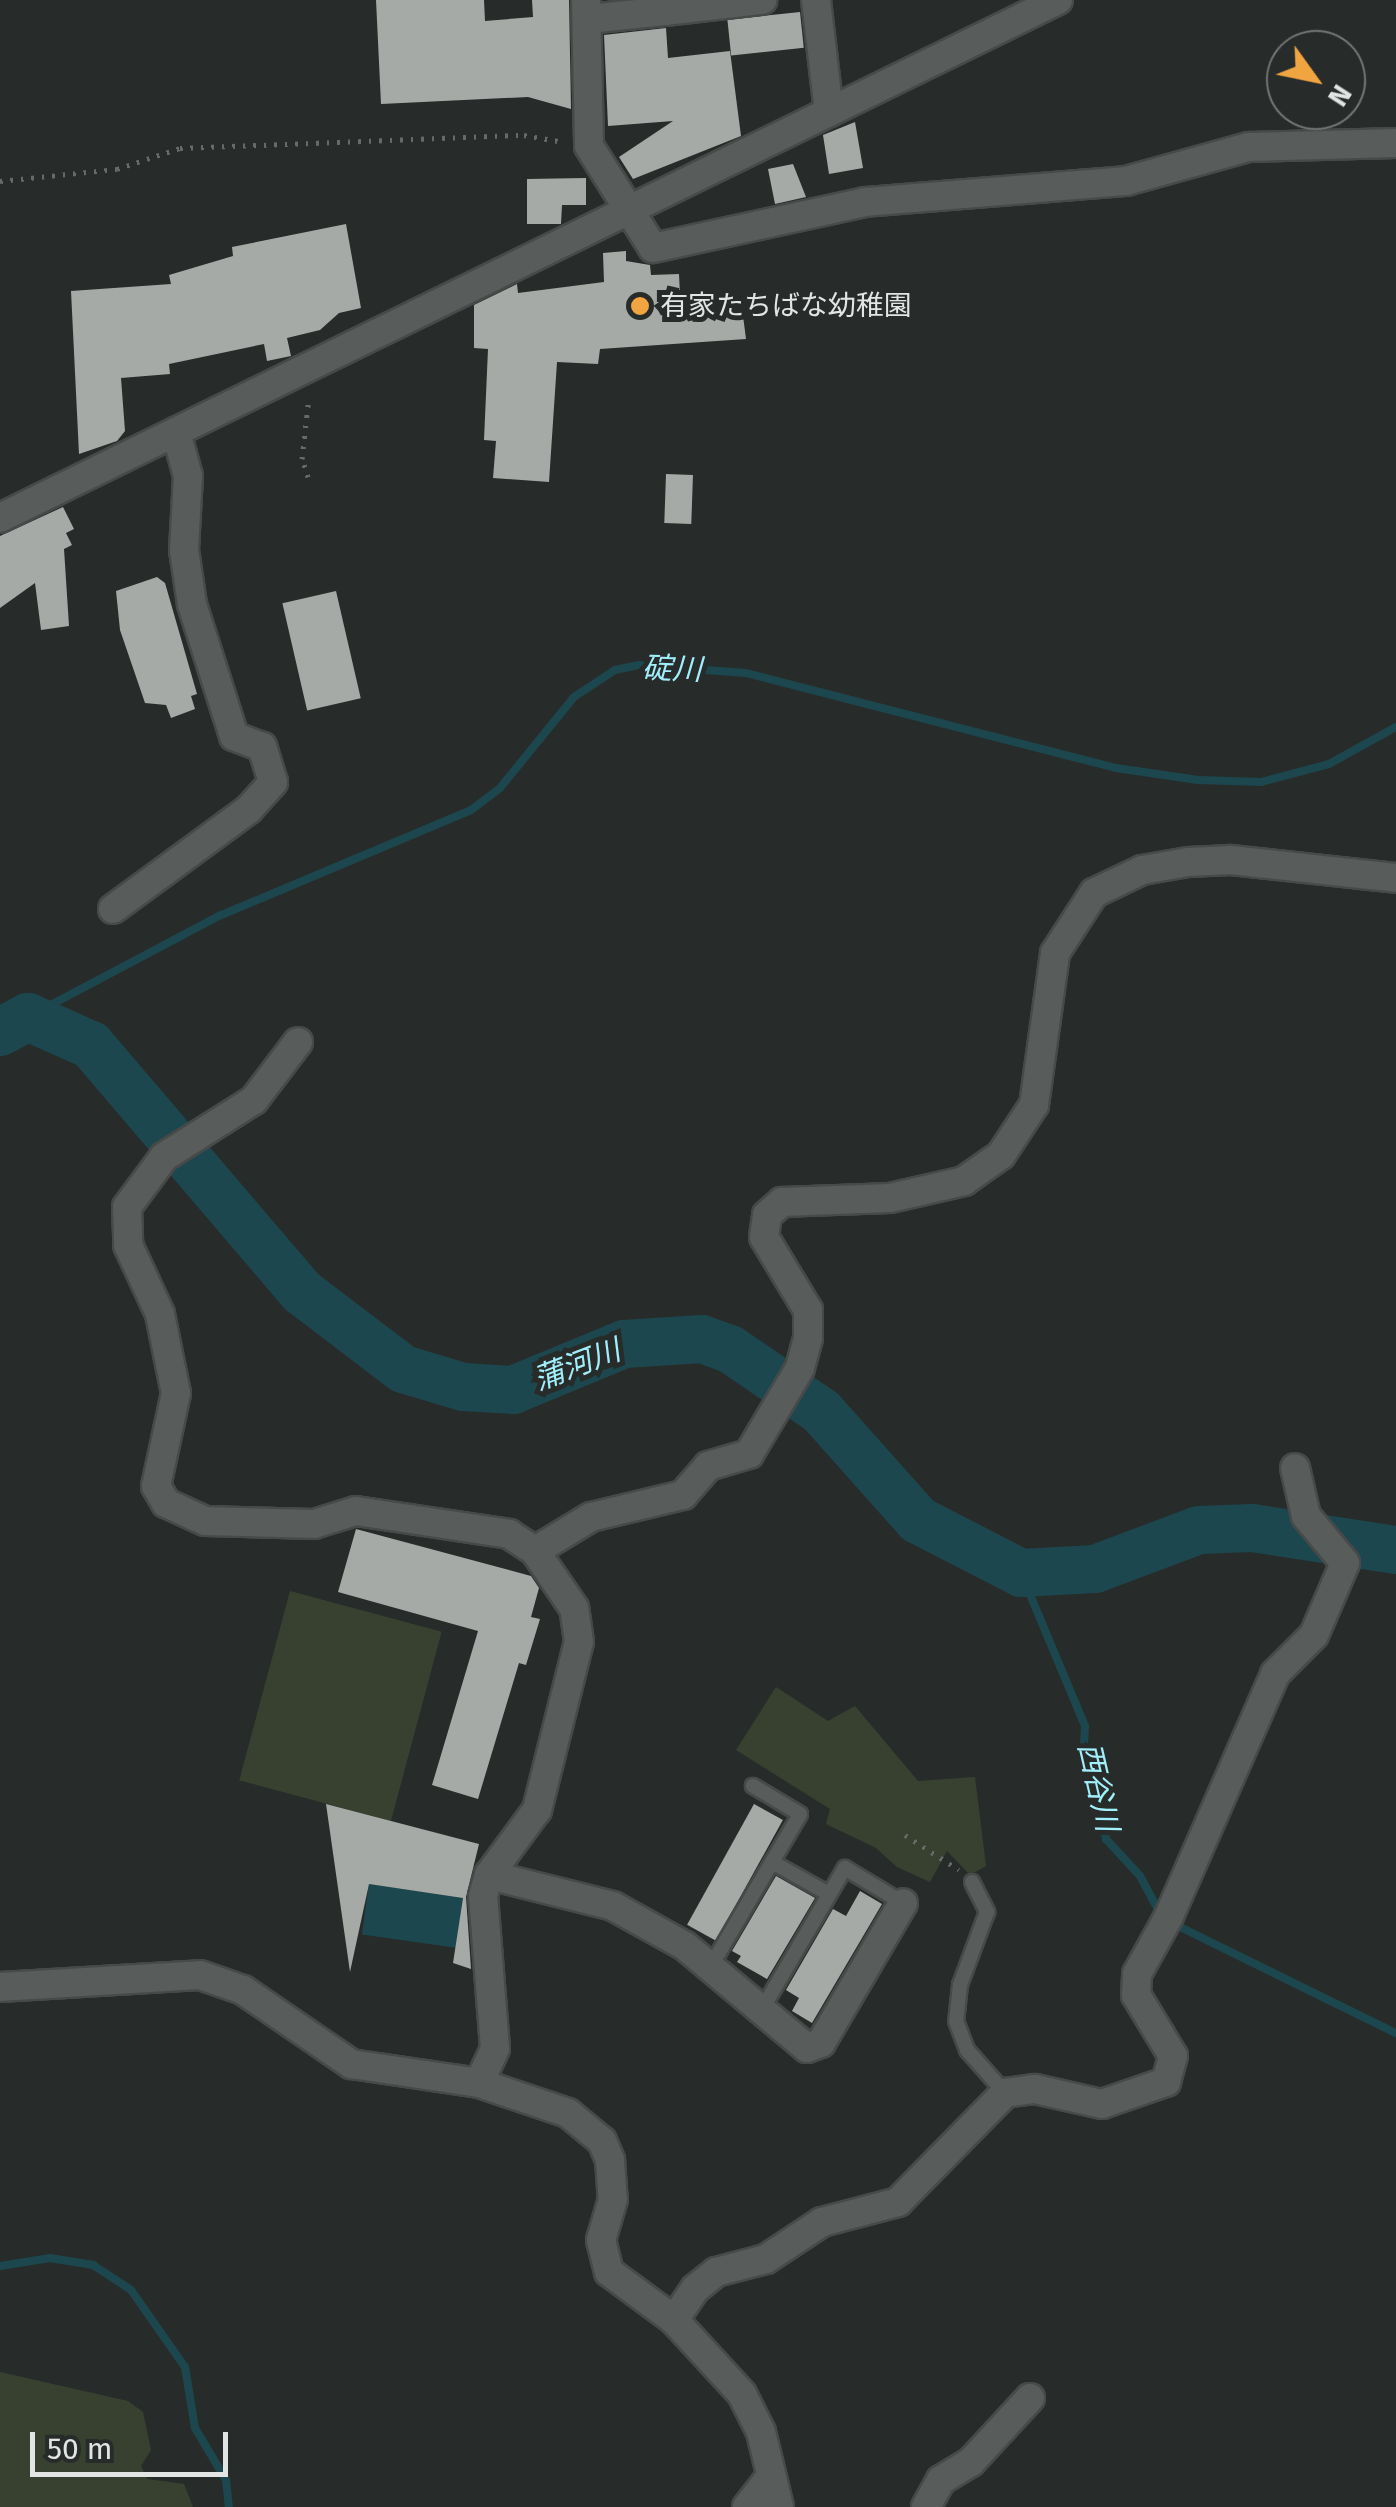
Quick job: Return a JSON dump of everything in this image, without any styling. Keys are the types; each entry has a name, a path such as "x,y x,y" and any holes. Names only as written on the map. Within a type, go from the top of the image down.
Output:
{"street":[{"path":"762,0 587,10 590,146 653,248 865,202 1126,181 1249,147 1396,143"},
{"path":"816,0 829,112"},
{"path":"0,518 1058,0"},
{"path":"113,910 249,809 273,782 262,747 234,736 192,604 184,550 188,476 176,432"},
{"path":"535,1551 591,1517 683,1495 708,1466 749,1454 800,1368 808,1310 764,1238 767,1215 782,1202 890,1198 964,1180 1001,1155 1034,1105 1055,953 1094,893 1142,870 1188,862 1231,860 1396,878"},
{"path":"298,1042 254,1100 164,1157 126,1207 128,1245 160,1314 176,1393 156,1486 166,1503 205,1521 314,1524 356,1510 509,1534 535,1551 574,1608 579,1642 537,1810 489,1874 483,1896 494,2048 480,2083"},
{"path":"674,2320 694,2288 716,2272 766,2259 822,2222 898,2202 1005,2093 1036,2089 1102,2104 1166,2082 1172,2056 1136,1995 1136,1974 1168,1919 1275,1674 1314,1635 1345,1563 1306,1516 1295,1468"},
{"path":"489,1874 582,1893 711,1966 797,2044 822,2043 903,1903"},
{"path":"0,1987 200,1975 243,1990 351,2064 480,2083 568,2113 602,2141 613,2179 602,2259 624,2287 674,2320 754,2412 779,2507"},
{"path":"926,2507 941,2480 971,2462 1030,2398"},
{"path":"747,2507 770,2478"}],"lane":[{"path":"711,1966 800,1814 753,1786"},
{"path":"772,1862 829,1894"},
{"path":"761,2011 844,1868 903,1903"},
{"path":"972,1882 986,1912 960,1985 956,2021 967,2050 1005,2093"}],"path":[{"path":"0,181 117,169 180,148 524,136 590,146"},
{"path":"296,373 310,402 302,459 308,476"},
{"path":"905,1835 946,1857 972,1882"}],"green space":[{"path":"290,1591 442,1632 391,1821 239,1780"},
{"path":"776,1687 828,1721 855,1706 918,1781 975,1777 986,1866 970,1875 947,1851 930,1882 897,1867 876,1848 826,1824 830,1809 736,1750"},
{"path":"0,2372 128,2401 143,2412 151,2450 141,2466 147,2479 184,2484 193,2507 0,2507"}],"water":[{"path":"369,1884 463,1897 456,1948 362,1935"}],"building":[{"path":"376,0 484,0 485,21 533,17 532,0 569,0 571,109 528,97 381,104"},
{"path":"800,12 804,48 731,55 727,20"},
{"path":"666,28 668,58 730,51 741,136 633,179 619,157 673,121 608,126 604,35"},
{"path":"855,122 863,168 829,174 823,135"},
{"path":"793,164 806,197 775,204 768,169"},
{"path":"586,178 586,205 562,205 561,224 527,224 527,179"},
{"path":"346,224 361,308 339,313 320,330 287,338 291,356 267,361 264,344 169,364 170,374 121,378 125,431 117,441 79,454 71,291 171,284 169,275 233,256 232,247"},
{"path":"626,251 626,261 650,265 651,275 679,274 681,316 742,308 746,339 600,349 598,364 557,362 549,482 493,478 496,441 484,440 488,349 474,348 474,305 517,284 518,293 604,282 603,253"},
{"path":"666,474 693,475 691,524 664,523"},
{"path":"63,507 74,529 66,533 72,545 64,549 69,626 41,630 35,583 0,608 0,536"},
{"path":"157,577 165,583 197,694 191,696 195,709 171,718 166,705 145,703 120,630 116,591"},
{"path":"336,591 361,698 307,711 282,603"},
{"path":"356,1529 531,1576 539,1588 531,1617 540,1619 526,1665 519,1663 478,1799 432,1785 478,1631 338,1592"},
{"path":"326,1804 479,1844 466,1897 471,1969 453,1963 463,1898 369,1884 350,1972"},
{"path":"754,1804 783,1820 716,1941 687,1925"},
{"path":"776,1876 815,1898 767,1979 737,1962 741,1956 732,1951"},
{"path":"860,1891 882,1904 812,2023 792,2011 799,1998 786,1990 833,1909 846,1916"}],"waterway":[{"name":"碇川","path":"28,1017 219,916 471,810 500,788 574,697 615,670 639,665 746,673 1116,768 1198,780 1261,782 1329,764 1396,727"},
{"name":"蒲河川","path":"0,1032 28,1017 91,1045 302,1292 403,1369 463,1387 513,1390 624,1344 702,1339 730,1349 821,1411 918,1520 1021,1573 1095,1569 1199,1530 1252,1528 1396,1550"},
{"name":"西谷川","path":"1021,1573 1085,1726 1084,1745 1106,1839 1140,1876 1161,1915"},
{"name":"西谷川","path":"1172,1923 1396,2033"},
{"path":"0,2266 50,2258 93,2265 131,2290 185,2367 195,2428 226,2480 229,2507"}],"place":[{"name":"有家たちばな幼稚園","path":"640,306"}]}
